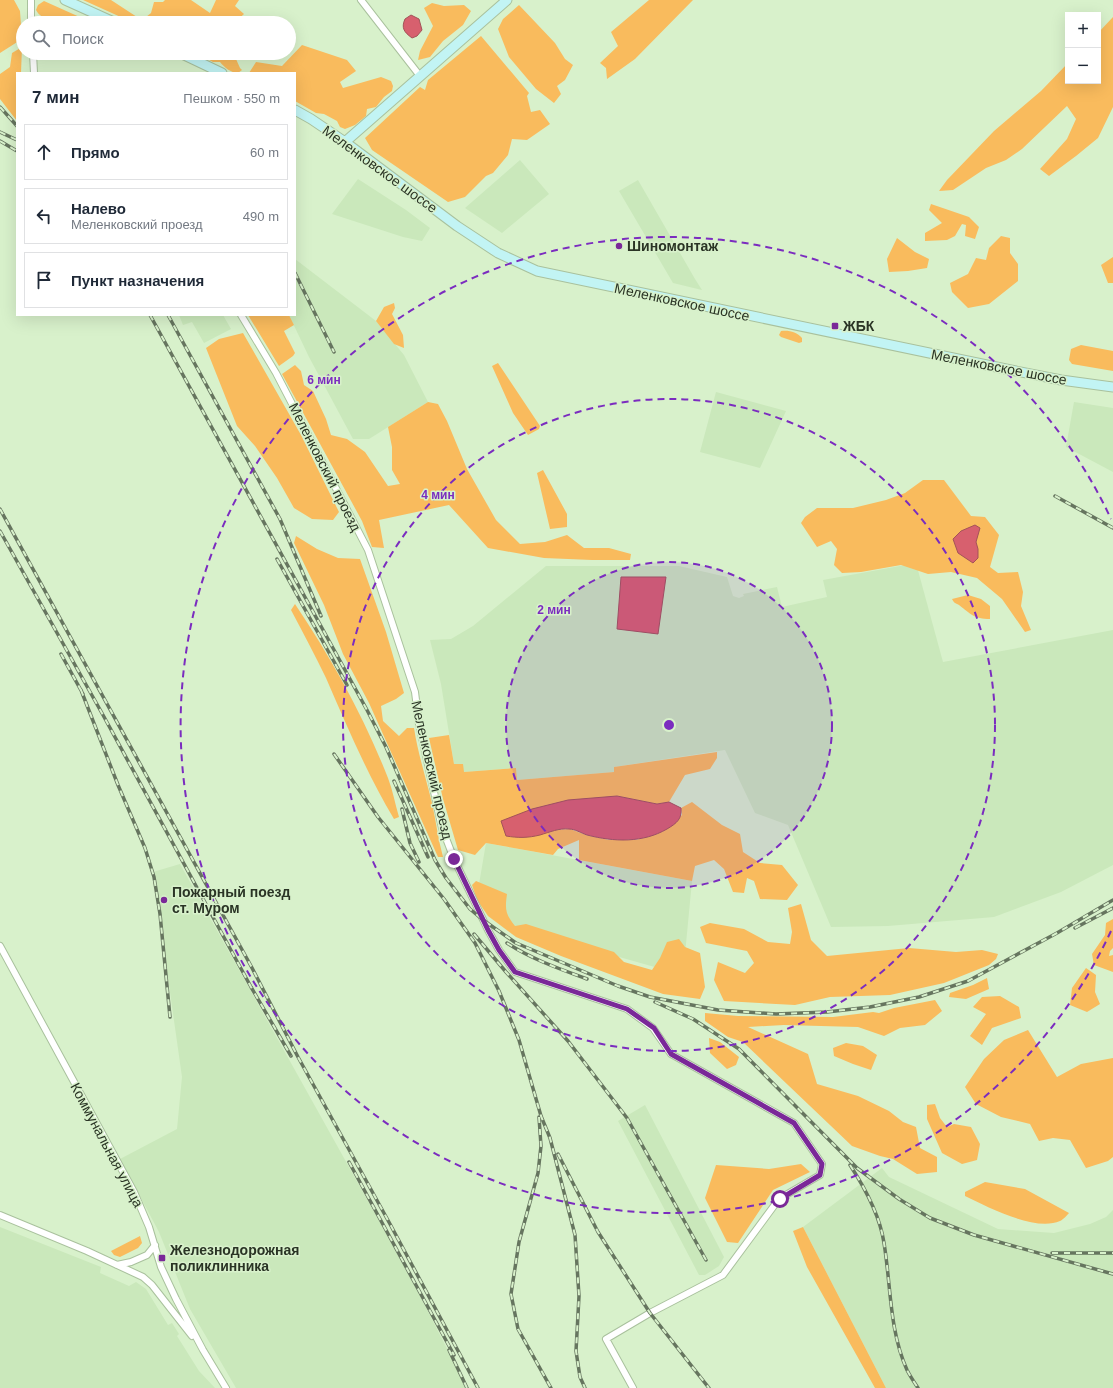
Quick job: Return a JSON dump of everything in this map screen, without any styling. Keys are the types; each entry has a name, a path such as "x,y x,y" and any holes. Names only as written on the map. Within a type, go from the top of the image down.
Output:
{"main road":[{"path":"65,0 100,16"},
{"path":"344,142 507,0"},
{"path":"195,60 220,72"},
{"name":"Меленковское шоссе","path":"296,111 344,142 457,226 498,252 538,271 1061,380 1113,387"}],"street":[{"path":"31,0 31,16"},
{"path":"361,0 420,76"},
{"path":"33,60 34,72"},
{"name":"Меленковский проезд","path":"242,316 276,373 368,550 415,692 419,724 442,828 454,859 499,950 515,972 627,1009 654,1028 671,1054 794,1123 822,1164 820,1175 780,1199 722,1275 650,1313 606,1339 633,1388"},
{"name":"Коммунальная улица","path":"0,946 134,1192 156,1245 161,1266 203,1350"},
{"path":"0,1215 87,1251 143,1277 152,1285 203,1350 226,1388"},
{"path":"117,1265 131,1262 147,1255 156,1245"}],"shaded area":[{"path":"0,0 14,0 20,11 20,16 16,16 16,43 0,53"},
{"path":"83,0 111,0 135,16 118,16"},
{"path":"165,0 191,0 210,13 216,0 239,0 235,6 244,14 242,16 147,16 151,13 154,2 163,2"},
{"path":"649,0 693,0 635,59 607,79 606,68 600,63 618,46 611,32"},
{"path":"44,1 77,16 42,16 36,10 38,5"},
{"path":"432,3 444,6 464,5 471,11 463,25 443,41 430,57 418,60 420,51 433,26 424,8"},
{"path":"519,5 555,43 565,59 573,65 565,80 557,86 561,94 554,103 536,89 509,57 498,29 503,19"},
{"path":"411,15 419,19 422,30 417,36 412,38 405,32 403,27 405,19"},
{"path":"1113,17 1113,107 1098,138 1049,176 1040,169 1067,139 1076,119 1067,106 1022,149 1006,160 986,168 953,190 939,191 947,180 994,131 1041,91 1065,66 1065,84 1101,84 1101,30"},
{"path":"481,36 529,93 527,96 531,112 540,110 550,124 527,140 512,139 508,155 493,173 486,176 465,197 448,202 372,150 365,138 420,87 425,90 428,80"},
{"path":"302,45 347,60 356,71 340,82 343,88 381,77 391,81 393,86 392,91 384,97 376,107 367,109 366,116 355,125 345,129 340,127 337,121 324,114 316,113 296,102 296,72 250,72 256,62 282,66 288,60 296,60 296,51"},
{"path":"16,51 16,60 22,60 21,72 16,72 16,120 0,99 0,74 10,67 12,53"},
{"path":"209,60 236,60 242,70 239,72 233,72 220,62 213,62"},
{"path":"520,160 549,194 502,233 465,208"},
{"path":"358,179 406,210 430,228 422,241 403,237 332,214"},
{"path":"638,180 702,290 673,283 619,191"},
{"path":"931,204 969,217 979,227 975,239 965,236 966,225 962,224 955,236 947,240 925,241 925,233 942,223 929,210"},
{"path":"1001,236 1010,238 1010,253 1018,264 1018,281 989,304 968,308 952,292 950,283 968,274 976,258 986,260 989,248"},
{"path":"897,238 915,252 929,259 927,268 889,272 887,259"},
{"path":"1113,257 1113,283 1108,283 1101,265"},
{"path":"296,260 376,321 404,355 428,402 369,439 353,439 309,357 289,316 296,316"},
{"path":"394,303 395,308 392,314 403,335 404,348 394,344 376,321 384,307"},
{"path":"179,316 224,316 231,329 204,343 192,322 183,325"},
{"path":"249,316 290,316 294,325 284,331 295,353 279,366"},
{"path":"781,331 790,331 795,333 802,338 802,342 799,343 781,337 779,335"},
{"path":"243,333 301,435 339,512 333,520 312,519 294,508 277,478 255,446 237,426 206,348 219,339"},
{"path":"1081,345 1113,351 1113,371 1072,364 1069,360 1071,349"},
{"path":"498,363 540,426 539,429 528,435 513,413 492,366"},
{"path":"295,365 301,371 304,385 313,391 326,419 331,435 347,439 365,452 388,486 400,484 392,470 392,447 388,427 428,402 438,404 447,421 467,469 496,520 520,544 545,542 567,535 584,548 609,548 631,554 630,560 544,558 488,548 449,505 379,520 384,548 372,547 362,521 282,374"},
{"path":"716,392 786,411 760,468 700,452"},
{"path":"1074,402 1113,408 1113,472 1066,447"},
{"path":"543,470 567,514 567,527 550,529 537,473"},
{"path":"923,480 944,480 971,516 985,517 999,535 990,567 998,573 1018,572 1023,592 1021,606 1031,630 1025,632 1002,599 977,578 951,572 928,574 901,565 861,572 842,573 834,565 837,549 831,541 817,547 801,523 805,517 817,508 853,508 886,500 905,493"},
{"path":"975,525 980,528 976,542 978,558 973,563 958,553 953,539 961,531"},
{"path":"296,536 317,549 338,558 360,559 386,632 404,693 396,699 381,706 383,721 399,736 407,728 414,728 443,857 438,857 369,703 343,654 324,605 294,543"},
{"path":"916,563 943,662 1113,630 1113,865 1061,892 994,917 888,926 831,927 788,825 755,813 725,750 614,767 614,772 517,780 516,768 464,772 454,764 441,684 430,640 451,639 473,626 546,566 679,566 727,577 733,596 739,598 744,596 743,594 777,587 782,607 827,597 823,580"},
{"path":"621,577 666,577 658,634 617,629"},
{"path":"968,595 981,599 990,606 990,619 980,618 973,615 955,603 952,599"},
{"path":"295,604 322,646 369,733 388,778 399,817 394,819 366,767 326,678 291,610"},
{"path":"449,735 454,764 463,764 464,772 516,768 517,780 614,772 614,767 717,752 717,758 710,769 685,775 669,802 657,804 617,796 540,835 552,830 570,829 586,835 609,840 636,840 657,834 682,815 681,808 692,802 722,825 740,834 743,852 760,863 782,865 798,885 787,900 760,899 754,881 747,878 744,893 733,892 724,869 714,860 695,866 692,881 579,860 579,840 558,849 553,855 486,843 475,855 458,850 443,799 429,738"},
{"path":"617,796 657,804 669,802 681,808 681,815 674,825 658,834 628,840 608,839 565,829 531,837 506,836 501,821 532,809 568,800"},
{"path":"486,843 692,881 683,975 513,927 477,896"},
{"path":"180,864 412,1280 467,1388 236,1388 190,1309 159,1232 120,1159 177,1129 182,1077 153,872"},
{"path":"476,881 507,894 506,911 515,926 526,924 614,952 624,962 652,970 660,958 667,942 679,939 685,947 700,953 705,987 700,999 663,994 561,956 516,937 488,916 477,900 472,885"},
{"path":"801,904 811,940 827,956 909,948 956,952 982,950 998,954 996,959 989,965 944,983 890,995 830,997 795,1005 724,1001 714,980 718,962 745,973 754,963 747,951 706,943 700,927 710,923 744,929 768,942 790,944 792,932 788,908"},
{"path":"1113,919 1113,948 1110,951 1109,956 1113,955 1113,972 1094,965 1092,954 1105,935 1106,923"},
{"path":"1086,968 1096,975 1095,992 1100,1004 1087,1012 1070,1005 1072,988"},
{"path":"987,978 989,989 966,999 949,997 950,993 973,985"},
{"path":"1000,996 1019,1007 1021,1018 992,1028 982,1045 970,1036 986,1014 973,1007 982,997"},
{"path":"935,1000 942,1011 925,1025 900,1028 884,1036 858,1027 784,1025 748,1027 808,1054 817,1084 858,1096 889,1111 903,1122 916,1127 920,1148 937,1157 937,1172 917,1174 893,1159 852,1146 743,1042 728,1037 705,1021 705,1013 738,1016 833,1017 873,1012 879,1013 894,1008"},
{"path":"1028,1030 1057,1077 1081,1064 1113,1058 1113,1157 1108,1161 1086,1168 1070,1140 1053,1138 1039,1141 1030,1124 1001,1117 976,1104 965,1087 984,1059 1004,1040"},
{"path":"709,1038 720,1042 739,1057 736,1065 727,1069 710,1053"},
{"path":"846,1043 863,1046 877,1055 871,1070 834,1056 833,1048"},
{"path":"935,1104 940,1118 947,1127 954,1124 971,1127 980,1144 977,1160 962,1164 942,1153 927,1119 927,1105"},
{"path":"645,1105 724,1257 719,1266 705,1275 699,1275 618,1121"},
{"path":"801,1164 810,1172 773,1190 738,1243 727,1242 705,1198 716,1165 769,1169"},
{"path":"882,1168 889,1177 998,1229 1054,1233 1090,1224 1106,1217 1113,1210 1113,1388 886,1388 803,1227"},
{"path":"985,1182 1025,1189 1069,1213 1064,1219 1050,1224 1025,1221 999,1212 965,1196 965,1192"},
{"path":"0,1227 101,1267 100,1273 129,1286 136,1282 146,1289 168,1325 172,1323 179,1334 177,1336 199,1371 215,1388 0,1388"},
{"path":"803,1227 886,1388 875,1388 807,1267 793,1231"},
{"path":"140,1236 142,1243 138,1248 120,1257 114,1255 111,1251"}],"railway":[{"path":"0,107 16,125"},
{"path":"0,132 16,140"},
{"path":"0,141 16,150"},
{"path":"296,275 334,352"},
{"path":"151,316 367,710 386,747 435,860 446,878 470,909 516,943 618,986 650,997 718,1010 776,1014 827,1012 870,1007 919,997 968,981 1057,933 1113,900"},
{"path":"169,316 280,519 321,616"},
{"path":"1055,496 1113,528"},
{"path":"0,509 251,966 298,1057 478,1388"},
{"path":"0,531 103,715 251,987 291,1056"},
{"path":"277,559 347,685"},
{"path":"61,654 83,694"},
{"path":"81,690 118,785 145,848 154,877 160,914 170,1017"},
{"path":"334,754 378,817 444,899 475,943 499,991 519,1040 541,1116 550,1138 575,1235 579,1296 576,1351 580,1377 585,1388"},
{"path":"394,781 428,857"},
{"path":"402,809 410,843 419,862"},
{"path":"1075,928 1113,908"},
{"path":"474,934 568,1041 627,1118 706,1260"},
{"path":"507,943 536,959 587,979"},
{"path":"655,1002 693,1019 739,1049 857,1168 899,1199 930,1218 974,1235 1113,1274"},
{"path":"539,1117 541,1146 538,1173 519,1242 511,1294 518,1329 551,1388"},
{"path":"558,1154 598,1232 650,1313 709,1388"},
{"path":"349,1162 454,1355"},
{"path":"850,1165 861,1183 879,1223 884,1243 891,1307 897,1339 907,1370 918,1388"},
{"path":"1052,1253 1113,1253"},
{"path":"449,1350 467,1388"}],"place":[{"name":"Шиномонтаж","path":"619,246"},
{"name":"ЖБК","path":"835,326"},
{"name":"Пожарный поезд ст. Муром","path":"164,900"},
{"name":"Железнодорожная поликлинника","path":"162,1258"}],"route":[{"path":"454,859 488,930 499,950 515,972 627,1009 654,1028 671,1054 794,1123 822,1164 820,1175 780,1199"}]}
